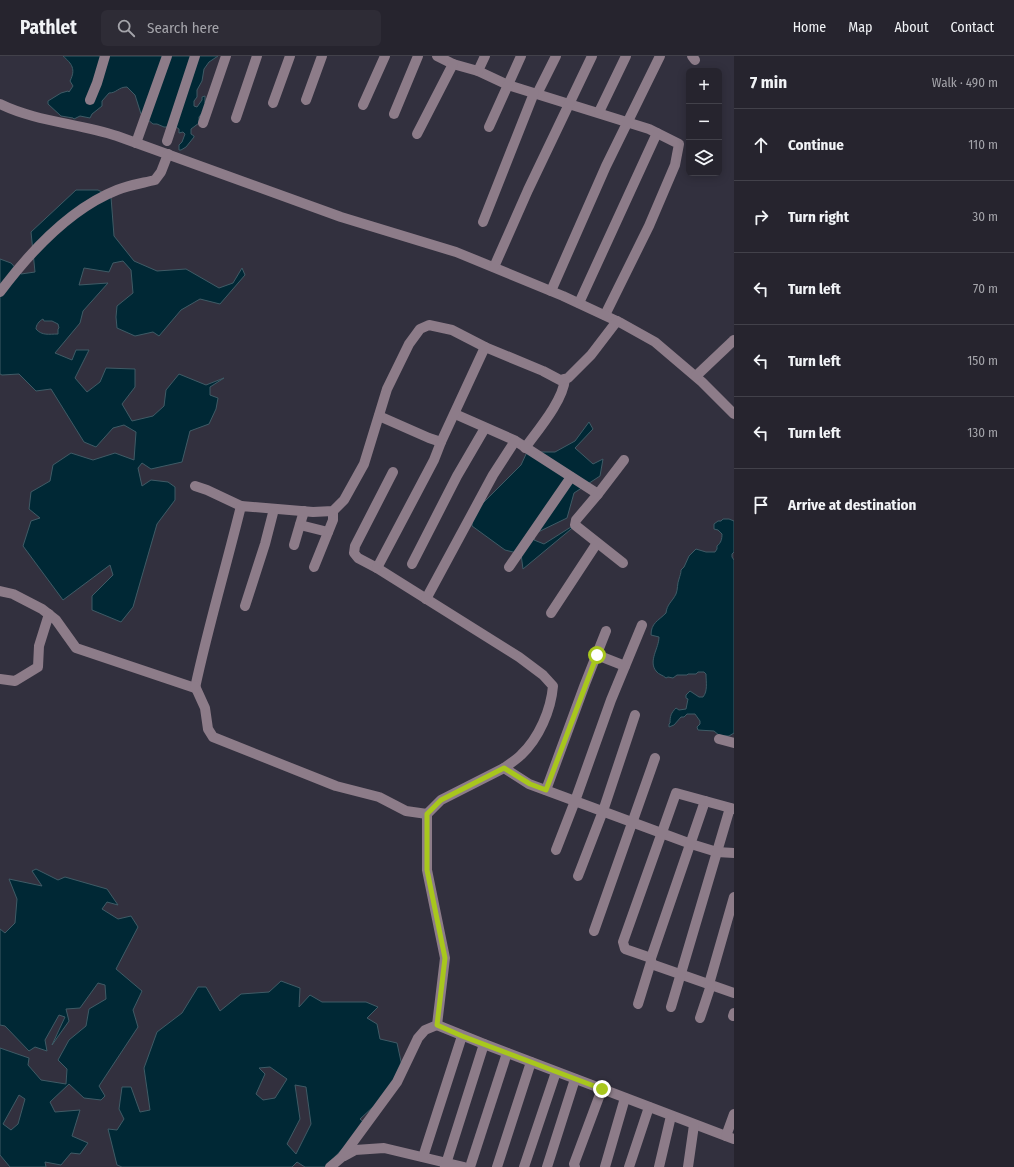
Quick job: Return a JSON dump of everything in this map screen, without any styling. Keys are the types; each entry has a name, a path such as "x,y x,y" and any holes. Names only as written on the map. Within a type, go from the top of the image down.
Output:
{"street":[{"path":"90,100 97,84 105,56"},
{"path":"136,143 167,56"},
{"path":"167,141 195,56"},
{"path":"203,124 226,56"},
{"path":"236,118 257,56"},
{"path":"273,103 290,56"},
{"path":"306,100 322,56"},
{"path":"363,105 384,56"},
{"path":"394,114 418,56"},
{"path":"437,56 453,64 478,71 508,85 649,128 679,144 675,165 641,244 605,315"},
{"path":"478,71 486,56"},
{"path":"490,126 521,56"},
{"path":"483,222 536,94 556,56"},
{"path":"494,267 528,190 592,56"},
{"path":"599,112 626,56"},
{"path":"551,291 606,166 660,56"},
{"path":"417,134 453,64"},
{"path":"0,104 22,114 103,131 341,217 456,252 551,291 605,315 655,342 696,376 734,414"},
{"path":"579,303 657,133"},
{"path":"0,292 15,273 61,224 81,209 117,189 155,180 161,172 168,154"},
{"path":"195,486 241,506 313,512 333,511 344,500 364,464 390,383 409,344 420,329 429,325 452,330 485,347 543,371 560,380 568,378 591,355 617,321"},
{"path":"696,376 734,340"},
{"path":"377,568 434,460 485,347"},
{"path":"525,448 562,393 565,379"},
{"path":"455,414 515,441 598,494"},
{"path":"379,416 441,442"},
{"path":"412,564 457,476 485,428"},
{"path":"426,599 493,475 515,441"},
{"path":"623,563 575,526 576,520 624,460"},
{"path":"393,472 355,546 354,553 358,558 377,568 519,657 543,675 553,686 547,712 534,739 521,755 504,768 441,800 427,814 427,870 445,958 437,1025"},
{"path":"509,567 571,477"},
{"path":"241,506 226,569 202,650 195,686 204,708 208,729 213,737 336,786 379,797 406,811 427,814"},
{"path":"245,606 265,544 274,509"},
{"path":"294,545 304,511"},
{"path":"314,567 333,520 333,511"},
{"path":"300,525 328,532"},
{"path":"551,613 597,543"},
{"path":"0,591 13,594 49,614 56,620 76,648 195,688 195,686"},
{"path":"0,678 15,682 38,667 39,646 49,614"},
{"path":"556,850 611,700 642,626"},
{"path":"546,790 606,631"},
{"path":"597,655 625,666"},
{"path":"578,876 603,811 636,715"},
{"path":"719,740 734,742"},
{"path":"594,931 655,758"},
{"path":"504,768 530,784 633,823 717,852 734,853"},
{"path":"672,1007 681,974 717,852 732,809 676,793 663,834 623,942 625,949 651,960 654,965 681,974 710,984 734,993"},
{"path":"638,1004 651,960 705,801"},
{"path":"700,1018 734,897"},
{"path":"342,1157 397,1082 418,1038 425,1030 437,1025 649,1108 730,1137 734,1114"},
{"path":"423,1157 462,1036"},
{"path":"445,1165 484,1044"},
{"path":"470,1167 507,1053"},
{"path":"497,1167 531,1062"},
{"path":"524,1167 556,1072"},
{"path":"548,1167 575,1079"},
{"path":"575,1167 574,1164 602,1089"},
{"path":"605,1167 625,1098"},
{"path":"629,1167 649,1108"},
{"path":"659,1167 671,1116"},
{"path":"688,1167 694,1125"},
{"path":"330,1167 342,1157 355,1150 384,1148 423,1157 445,1165 464,1167"}],"water":[{"path":"63,56 218,56 209,62 204,69 202,81 197,90 197,97 194,101 194,106 197,107 202,100 202,97 205,96 205,103 208,106 199,117 199,123 191,129 191,134 194,137 186,147 179,150 179,145 185,134 183,132 179,133 179,129 176,127 164,127 153,124 141,114 135,95 127,87 109,93 102,101 102,106 92,114 90,118 80,116 74,119 61,116 48,104 48,101 61,93 69,92 73,86 70,81 73,73 72,67"},
{"path":"76,190 98,190 111,197 114,236 134,261 157,271 186,269 219,288 233,283 242,268 245,275 220,304 200,299 181,310 159,336 153,332 135,336 117,328 116,317 117,306 133,293 131,270 123,261 113,263 109,272 84,268 79,285 108,283 83,311 80,323 55,353 72,360 76,350 89,350 75,378 87,392 100,382 106,368 135,369 135,387 122,404 132,421 153,416 164,406 166,390 179,374 206,385 224,378 210,387 210,395 218,398 216,409 209,424 190,431 182,462 151,469 142,463 138,468 142,486 151,480 168,482 175,487 175,500 157,524 133,607 121,622 92,610 92,596 113,575 110,565 63,600 23,546 31,521 40,518 29,509 31,492 50,481 53,465 71,453 93,460 115,453 134,460 136,432 124,425 113,428 96,447 84,442 51,389 36,391 19,374 0,374 0,259 11,263 21,274 35,272 31,232","holes":["43,319 44,321 52,321 58,324 58,334 46,334 38,331 36,329 37,325"]},
{"path":"589,422 593,429 575,448 593,464 603,459 600,476 574,493 567,518 534,534 534,540 544,544 582,520 523,569 521,554 505,550 472,526 472,514 521,465 527,452 555,452 575,441"},
{"path":"723,519 734,521 734,552 732,557 734,560 734,733 729,736 720,736 714,731 698,730 697,727 700,724 700,721 695,714 687,714 684,717 681,717 674,725 669,727 670,718 673,711 676,708 679,710 686,709 688,699 686,698 686,695 690,691 699,697 703,697 705,695 706,674 704,672 698,672 696,674 677,675 673,678 666,678 658,673 654,667 653,659 659,637 651,635 652,628 666,613 676,594 681,570 689,556 696,549 706,552 715,552 717,549 717,546 722,538 722,534 718,530 714,529 714,524"},
{"path":"36,869 58,880 65,877 107,889 118,905 107,902 102,909 118,919 131,916 138,927 116,969 142,991 133,1010 138,1027 99,1086 105,1096 101,1100 84,1098 69,1084 50,1102 55,1112 80,1110 72,1136 88,1143 80,1154 71,1153 61,1165 45,1162 46,1167 10,1167 0,1155 0,1048 29,1058 28,1065 41,1080 66,1084 67,1069 58,1060 69,1040 86,1026 89,1009 106,999 105,985 98,983 80,1008 66,1009 69,1021 52,1045 65,1017 59,1015 45,1040 47,1051 35,1047 29,1051 5,1026 0,1025 0,929 5,933 15,923 17,899 9,879 42,886 32,871","holes":["19,1095 25,1099 18,1124 11,1130 3,1124"]},
{"path":"281,981 300,988 299,1007 310,995 322,1002 366,1002 378,1007 367,1018 377,1024 380,1039 397,1043 402,1066 388,1093 360,1119 365,1123 362,1129 325,1167 305,1167 297,1162 292,1167 122,1167 117,1165 108,1129 117,1130 124,1119 119,1109 122,1087 131,1087 140,1112 150,1110 144,1068 157,1032 182,1013 198,987 206,987 220,1011 241,994 269,992","holes":["270,1067 287,1079 275,1098 263,1100 256,1094 265,1074 259,1068","295,1085 306,1087 311,1124 296,1154 287,1144 300,1119"]}],"route":[{"path":"597,655 546,790 530,784 504,768 441,800 427,814 427,870 445,958 437,1025 462,1036 602,1089"}]}
